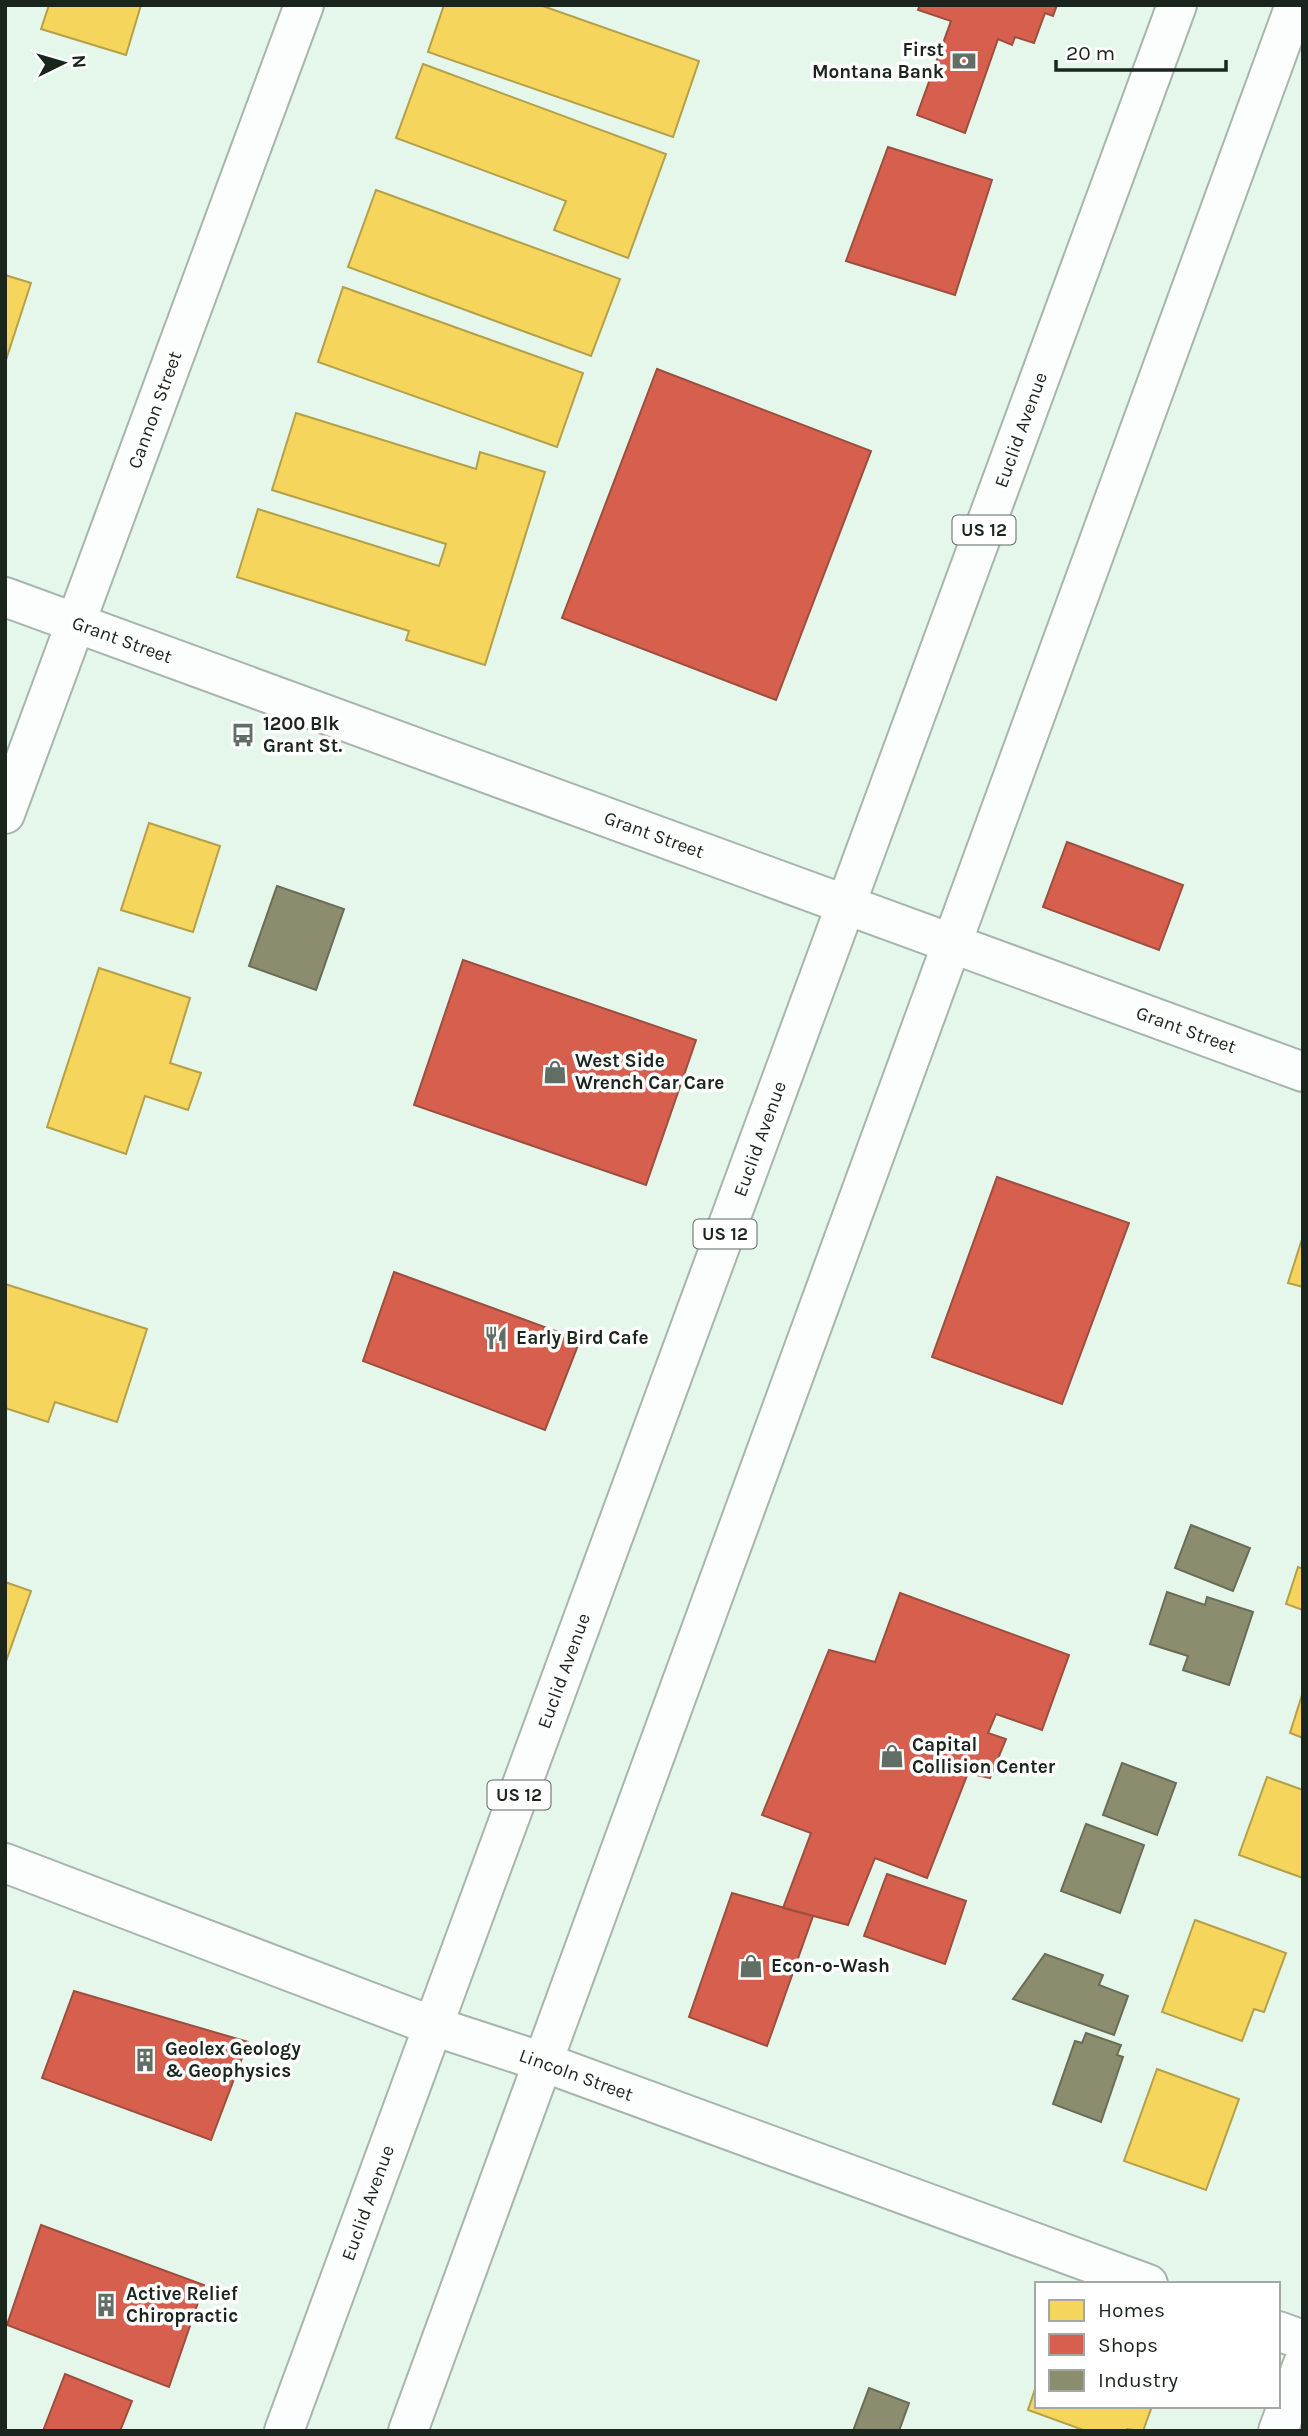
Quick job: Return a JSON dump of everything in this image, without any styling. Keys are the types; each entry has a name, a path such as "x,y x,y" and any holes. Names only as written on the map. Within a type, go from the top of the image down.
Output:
{"main road":[{"name":"Cannon Street","path":"5,814 304,5"},
{"name":"Euclid Avenue","path":"284,2431 1177,5"},
{"path":"408,2431 1295,5"},
{"name":"Grant Street","path":"5,597 1303,1072"},
{"name":"Lincoln Street","path":"5,1863 433,2026 543,2062 1143,2282"},
{"path":"1280,2333 1303,2340"},
{"path":"1278,2431 1303,2364"}],"building: Homes":[{"path":"49,5 141,5 126,55 41,29"},
{"path":"444,5 540,5 699,61 673,137 428,52"},
{"path":"423,64 666,154 628,258 554,230 566,201 396,138"},
{"path":"376,190 620,279 591,356 348,267"},
{"path":"5,275 31,283 5,363"},
{"path":"343,287 583,373 557,447 318,362"},
{"path":"296,413 476,469 480,452 545,472 485,665 406,640 409,631 237,577 258,509 439,566 446,544 272,490"},
{"path":"149,823 220,846 193,932 121,910"},
{"path":"99,968 190,998 170,1063 201,1073 188,1110 145,1096 126,1154 47,1127"},
{"path":"1303,1236 1303,1287 1288,1283"},
{"path":"5,1284 147,1329 117,1422 55,1402 48,1422 5,1408"},
{"path":"1298,1567 1303,1569 1303,1610 1286,1604"},
{"path":"5,1582 31,1591 5,1664"},
{"path":"1303,1695 1303,1738 1290,1733"},
{"path":"1267,1777 1303,1790 1303,1878 1239,1855"},
{"path":"1195,1920 1286,1953 1264,2012 1254,2009 1242,2041 1162,2012"},
{"path":"1157,2069 1239,2099 1206,2190 1124,2161"},
{"path":"1035,2389 1035,2408 1151,2409 1143,2431 1086,2431 1028,2410"}],"building: Shops":[{"name":"First Montana Bank","path":"920,5 1057,5 1053,16 1045,13 1034,43 1015,37 1012,45 998,39 965,133 917,115 951,21 918,10"},
{"path":"888,147 992,180 955,295 846,261"},
{"path":"657,369 871,451 776,700 562,618"},
{"path":"1067,842 1183,885 1159,950 1043,907"},
{"name":"West Side Wrench Car Care","path":"463,960 696,1040 646,1185 414,1105"},
{"path":"997,1177 1129,1223 1062,1404 932,1357"},
{"path":"394,1272 580,1340 545,1430 363,1361"},
{"name":"Capital Collision Center","path":"900,1593 1069,1655 1042,1730 996,1714 988,1733 1006,1739 990,1778 968,1773 927,1878 875,1858 848,1925 783,1908 811,1833 762,1815 829,1650 875,1662"},
{"path":"887,1874 966,1901 945,1964 864,1936"},
{"name":"Econ-o-Wash","path":"732,1893 813,1916 767,2046 689,2017"},
{"name":"Geolex Geology & Geophysics","path":"74,1991 248,2042 211,2140 42,2078"},
{"name":"Active Relief Chiropractic","path":"41,2225 204,2285 169,2387 7,2325"},
{"path":"65,2374 132,2401 120,2431 43,2431"}],"building: Industry":[{"path":"277,886 344,909 316,990 249,966"},
{"path":"1191,1525 1250,1548 1233,1591 1175,1568"},
{"path":"1167,1592 1205,1605 1207,1597 1253,1612 1229,1685 1183,1670 1188,1656 1150,1644"},
{"path":"1122,1763 1176,1783 1157,1835 1103,1815"},
{"path":"1086,1824 1144,1845 1120,1913 1061,1891"},
{"path":"1045,1954 1103,1975 1099,1985 1128,1996 1114,2035 1013,1999"},
{"path":"1086,2033 1121,2045 1117,2055 1123,2057 1101,2122 1053,2104 1075,2041 1082,2043"},
{"path":"869,2388 909,2403 899,2431 853,2431"}],"place":[{"name":"First Montana Bank","path":"964,61"},
{"name":"1200 Blk Grant St.","path":"243,735"},
{"name":"West Side Wrench Car Care","path":"555,1072"},
{"name":"Early Bird Cafe","path":"496,1338"},
{"name":"Capital Collision Center","path":"892,1756"},
{"name":"Econ-o-Wash","path":"751,1966"},
{"name":"Geolex Geology & Geophysics","path":"145,2060"},
{"name":"Active Relief Chiropractic","path":"106,2305"}]}
